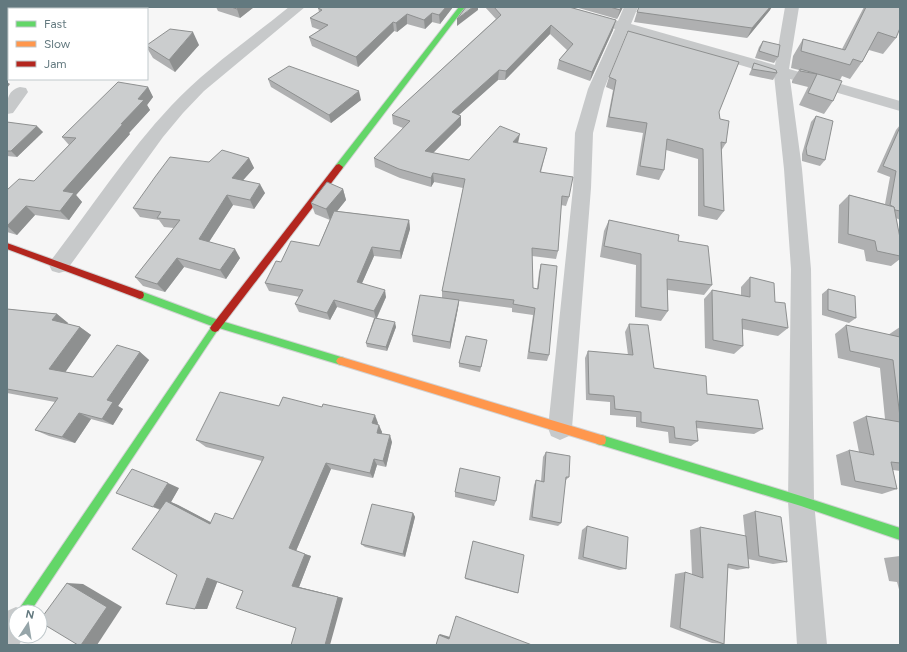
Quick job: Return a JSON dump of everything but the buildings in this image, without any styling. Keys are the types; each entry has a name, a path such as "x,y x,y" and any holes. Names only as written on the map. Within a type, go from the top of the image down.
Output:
{"street":[{"path":"59,265 157,133 177,109 198,88 298,7"},
{"path":"28,604 218,324 462,7"},
{"path":"555,7 900,106"},
{"path":"560,428 582,188 584,133 596,89 631,7"},
{"path":"792,7 786,49 781,71 793,169 801,269 801,501 812,645"},
{"path":"7,109 20,92"},
{"path":"7,246 218,324 801,501 900,534"}],"traffic: fast":[{"path":"339,167 462,7"},
{"path":"140,295 218,324 341,361"},
{"path":"28,604 215,328"},
{"path":"601,440 801,501 900,534"}],"traffic: slow":[{"path":"341,361 601,440"}],"traffic: jam":[{"path":"215,328 339,167"},
{"path":"7,246 140,295"}]}
